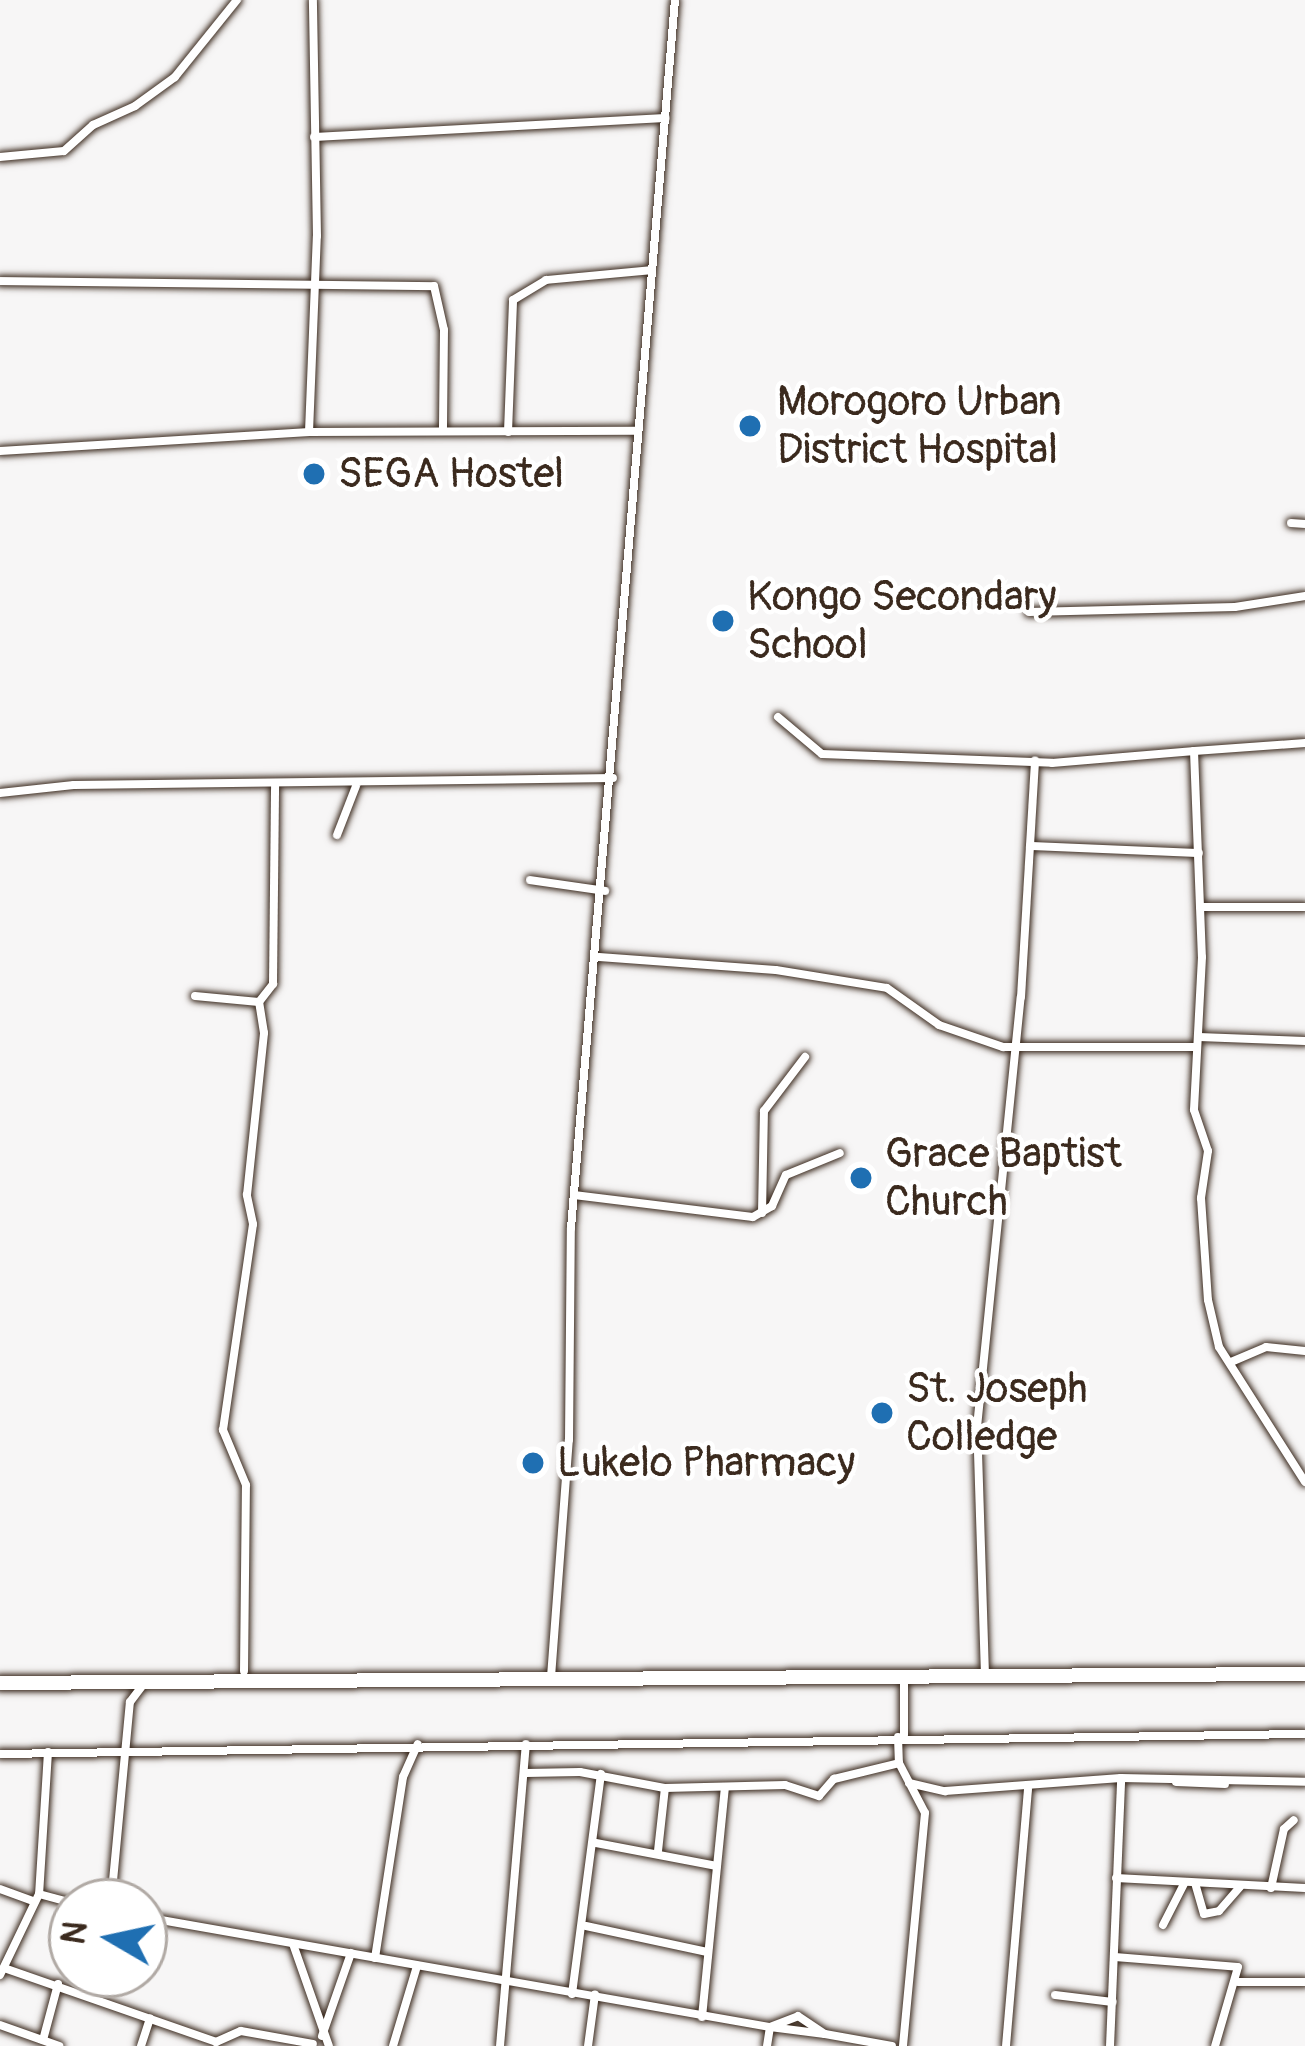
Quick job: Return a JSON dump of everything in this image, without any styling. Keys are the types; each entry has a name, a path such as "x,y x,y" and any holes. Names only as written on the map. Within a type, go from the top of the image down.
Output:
{"highway":[{"path":"0,1683 1305,1674"}],"street":[{"path":"0,157 64,151 93,125 135,106 175,77 237,0"},
{"path":"309,432 314,290 313,0"},
{"path":"551,1677 566,1498 574,1195 605,891 637,431 675,0"},
{"path":"314,137 665,118"},
{"path":"508,432 513,300 546,280 652,270"},
{"path":"0,281 439,291 443,431"},
{"path":"0,451 309,432 637,431"},
{"path":"1291,523 1305,524"},
{"path":"1029,612 1136,603 1235,607 1305,596"},
{"path":"778,717 822,754 1035,760 1305,743"},
{"path":"1194,751 1200,908 1195,1117 1208,1151 1202,1260 1211,1322 1274,1444 1305,1482"},
{"path":"985,1676 977,1427 1035,760"},
{"path":"0,793 74,784 356,786 613,778"},
{"path":"244,1671 246,1485 223,1430 253,1224 248,1195 264,1033 259,1003 273,984 275,784"},
{"path":"337,835 356,786"},
{"path":"1030,846 1199,853"},
{"path":"530,880 605,891"},
{"path":"1200,908 1305,907"},
{"path":"599,957 776,970 886,988 939,1025 1012,1047 1194,1047"},
{"path":"195,996 259,1003"},
{"path":"1199,1037 1305,1041"},
{"path":"762,1215 764,1111 805,1058"},
{"path":"762,1215 786,1175 840,1154"},
{"path":"574,1195 728,1218 762,1215"},
{"path":"1231,1362 1270,1346 1305,1351"},
{"path":"902,2046 925,1813 898,1763 904,1675"},
{"path":"114,1878 130,1750 130,1702 145,1682"},
{"path":"0,1754 901,1736 1305,1734"},
{"path":"375,1958 403,1777 418,1744"},
{"path":"500,2046 526,1744"},
{"path":"48,1753 36,1898 2,1972 48,1982"},
{"path":"526,1773 601,1774 665,1788 785,1785 819,1796 834,1779 898,1763"},
{"path":"572,1994 586,1926 601,1774"},
{"path":"909,1783 1028,1789 1121,1778 1305,1782"},
{"path":"1110,2046 1121,1778"},
{"path":"702,2017 725,1787"},
{"path":"658,1851 665,1788"},
{"path":"1006,2046 1028,1789"},
{"path":"1271,1888 1284,1829 1294,1820"},
{"path":"596,1843 658,1851 716,1866"},
{"path":"1116,1878 1305,1888"},
{"path":"1190,1882 1202,1914 1219,1911 1240,1886"},
{"path":"1163,1924 1190,1882"},
{"path":"0,1889 48,1900"},
{"path":"168,1921 508,1984 595,1994 702,2017 770,2027 798,2017 822,2034 892,2046"},
{"path":"586,1926 707,1952"},
{"path":"293,1944 321,2035 329,2046"},
{"path":"96,1998 214,2044 241,2031 312,2045 321,2035 352,1953"},
{"path":"1115,1958 1238,1966 1238,1982 1215,2046"},
{"path":"393,2046 418,1966"},
{"path":"1238,1982 1305,1982"},
{"path":"588,2046 595,1994"},
{"path":"1054,1995 1113,2002"},
{"path":"43,2039 54,1998"},
{"path":"141,2046 150,2018"},
{"path":"0,2025 59,2046"},
{"path":"767,2046 770,2027"},
{"path":"818,2046 822,2034"}],"place":[{"name":"Morogoro Urban District Hospital","path":"750,426"},
{"name":"SEGA Hostel","path":"314,474"},
{"name":"Kongo Secondary School","path":"723,621"},
{"name":"Grace Baptist Church","path":"861,1178"},
{"name":"St. Joseph Colledge","path":"882,1413"},
{"name":"Lukelo Pharmacy","path":"533,1463"}]}
